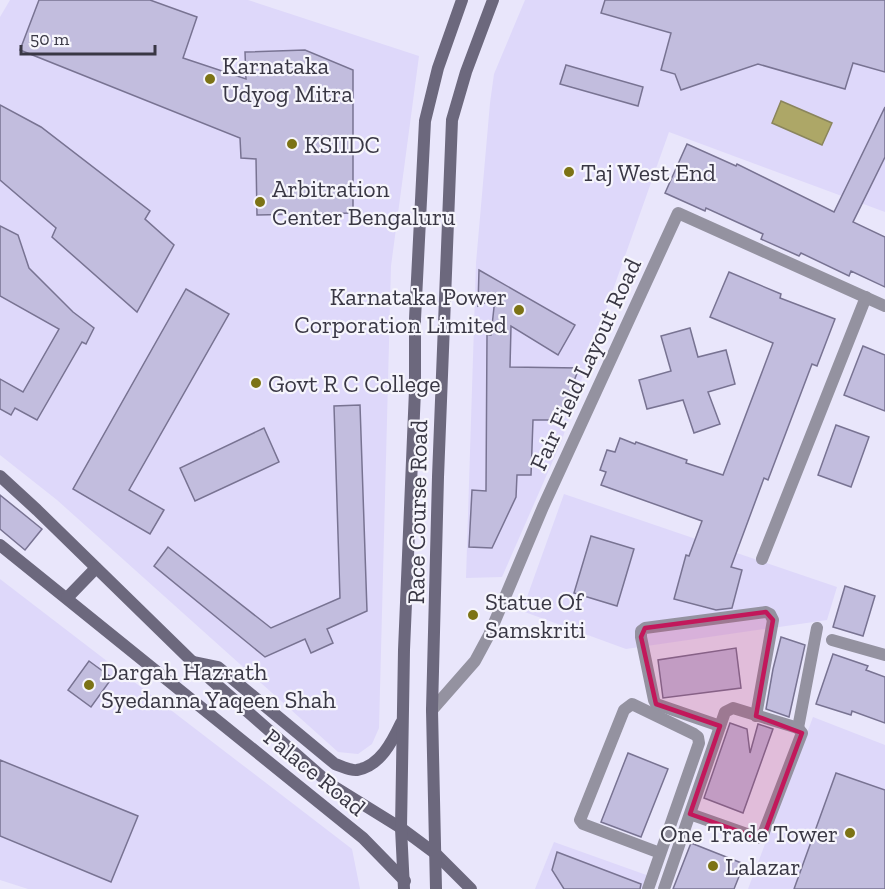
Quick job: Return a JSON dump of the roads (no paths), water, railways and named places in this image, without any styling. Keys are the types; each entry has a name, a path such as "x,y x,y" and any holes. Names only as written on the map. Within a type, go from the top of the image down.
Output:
{"main road":[{"name":"Race Course Road","path":"404,884 401,828 403,719 416,296 425,121 438,68 462,0"},
{"name":"Race Course Road","path":"436,889 432,710 438,477 452,120 466,72 494,0"},
{"name":"Palace Road","path":"0,476 208,677 330,784 401,828 436,854 471,889"},
{"name":"Palace Road","path":"0,545 363,838 410,889"},
{"path":"67,598 96,568"},
{"name":"Palace Road","path":"194,662 218,668 335,764 355,771 366,767 388,749 403,719"}],"street":[{"name":"Fair Field Layout Road","path":"432,710 475,661 489,635 543,507 678,213 885,306"},
{"path":"762,559 866,297"},
{"path":"720,726 656,704 641,631 645,628 766,612 770,614 773,620 756,716"},
{"path":"798,728 818,628"},
{"path":"832,640 885,655"},
{"path":"648,889 699,743 698,737 632,704 624,710 580,820 583,824 660,853"},
{"path":"664,889 725,712 733,708 798,728 802,733 762,837 758,838 690,814"}],"place":[{"name":"Karnataka Udyog Mitra","path":"210,79"},
{"name":"KSIIDC","path":"292,144"},
{"name":"Taj West End","path":"569,172"},
{"name":"Arbitration Center Bengaluru","path":"260,202"},
{"name":"Karnataka Power Corporation Limited","path":"519,310"},
{"name":"Govt R C College","path":"256,383"},
{"name":"Statue Of Samskriti","path":"473,615"},
{"name":"Dargah Hazrath Syedanna Yaqeen Shah","path":"89,685"},
{"name":"One Trade Tower","path":"850,833"},
{"name":"Lalazar","path":"713,866"}]}
